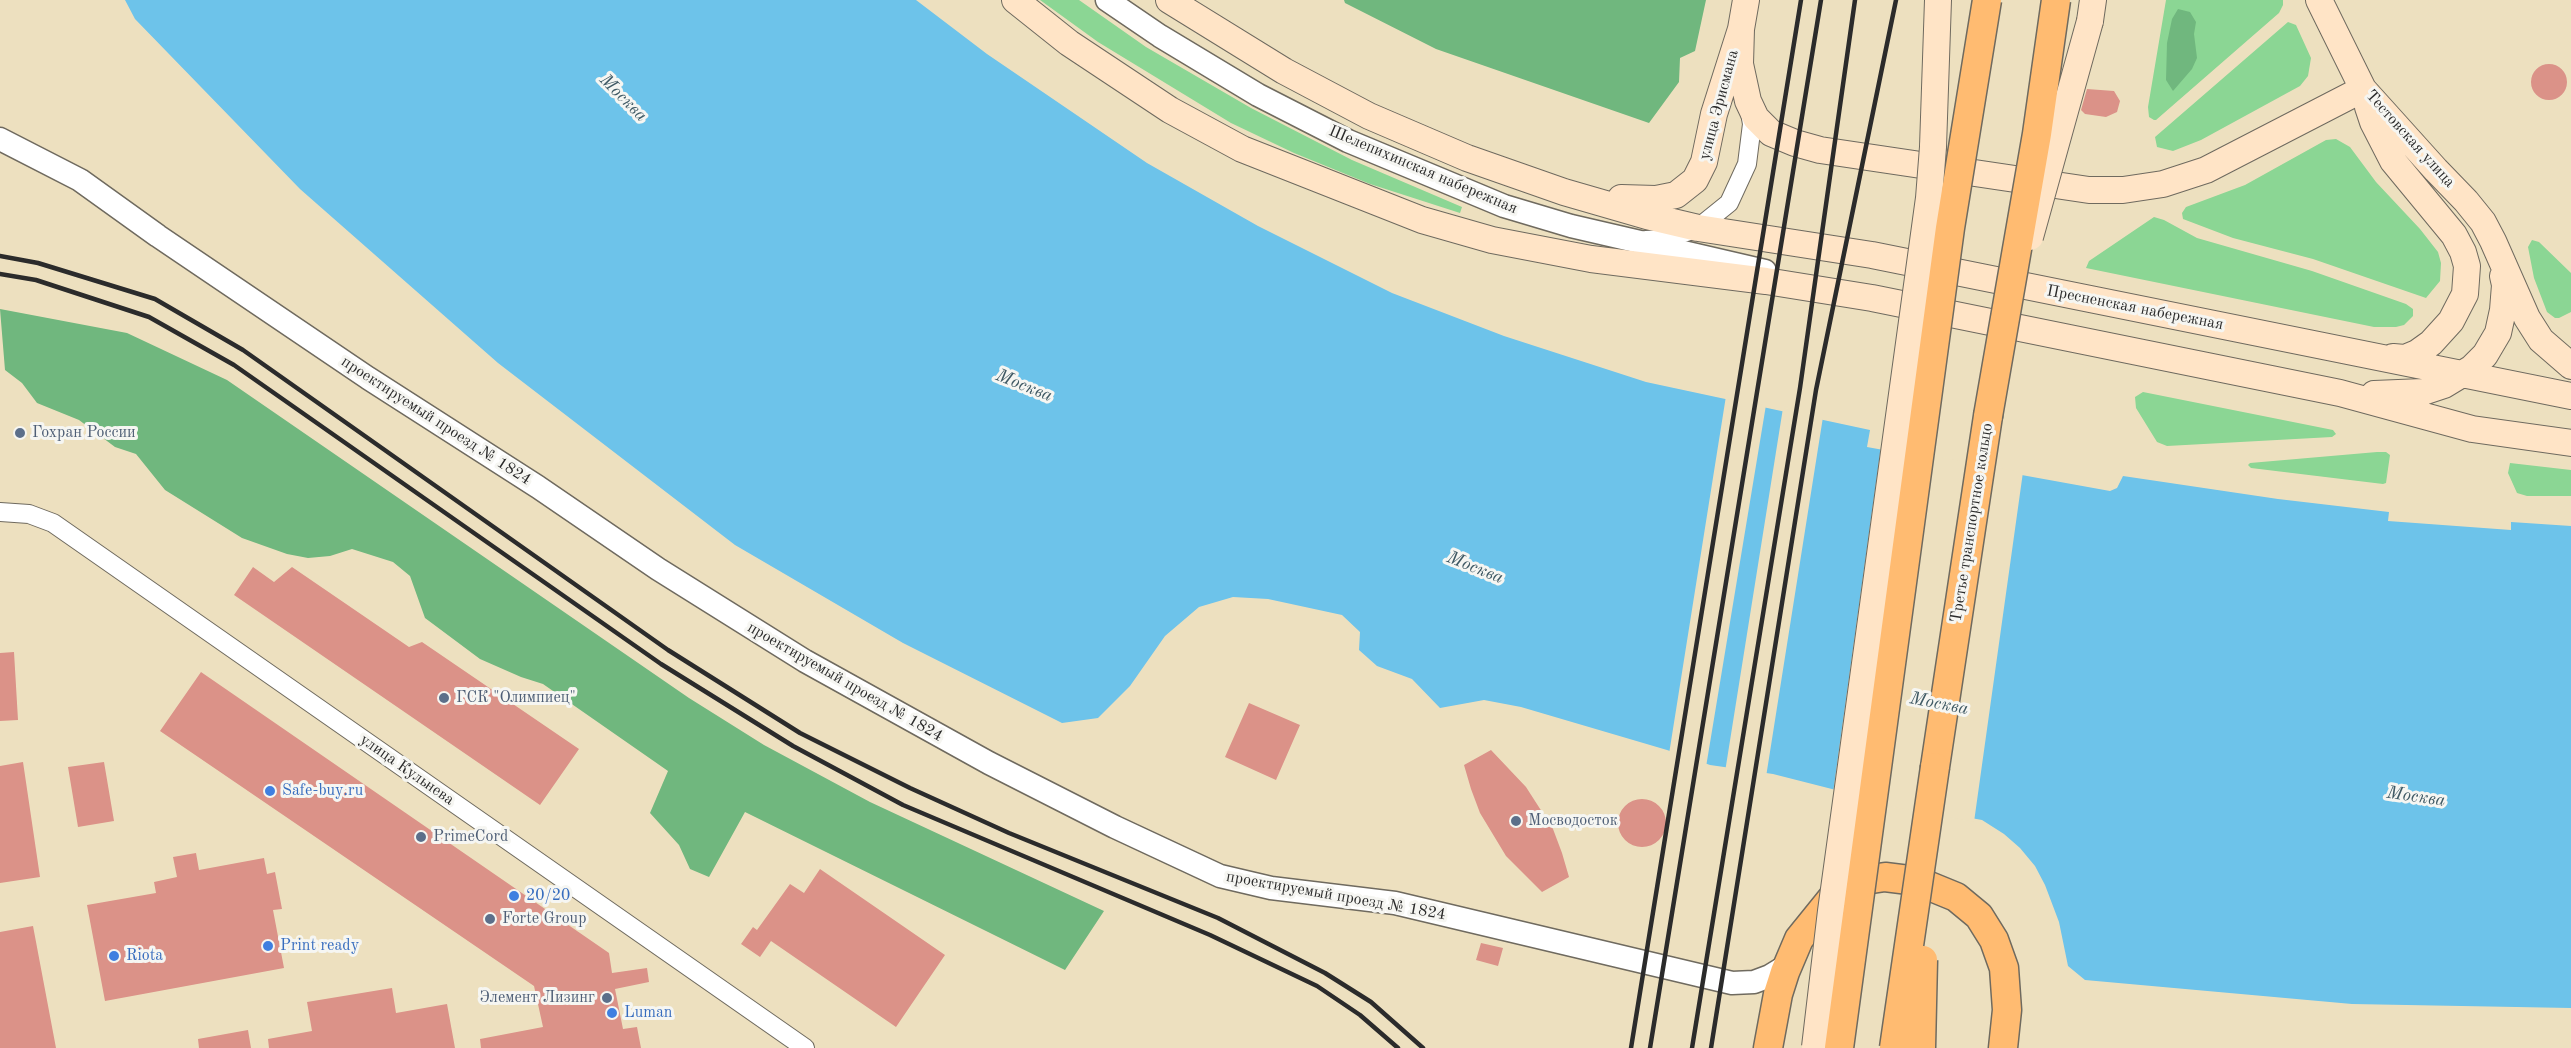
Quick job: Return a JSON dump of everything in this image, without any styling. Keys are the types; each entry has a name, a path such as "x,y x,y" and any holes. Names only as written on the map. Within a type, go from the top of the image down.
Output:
{"main road":[{"path":"1015,0 1069,43 1180,116 1242,149 1422,220 1492,240 1590,259 1766,281 1872,298 2340,393 2472,429 2571,443"},
{"name":"Шелепихинская набережная","path":"1169,0 1284,71 1370,116 1467,158 1564,192 1698,228"},
{"name":"улица Эрисмана","path":"1564,192 1656,199 1676,195 1695,180 1704,162 1714,114 1741,29 1746,0"},
{"path":"1815,1048 1831,911 1929,198 1938,0"},
{"path":"1839,1048 1950,228 1987,0"},
{"name":"Третье транспортное кольцо","path":"1894,1048 1988,416 2037,134 2056,0"},
{"path":"1988,416 2033,228 2094,0"},
{"name":"Тестовская улица","path":"2319,0 2363,89 2466,201 2493,241"},
{"path":"1741,29 1740,64 1748,101 1756,118 1771,133 1820,150 2053,185 2123,190 2163,184 2206,170 2363,89 2373,122 2393,161 2454,235 2463,252 2467,273 2465,294 2458,310 2436,338 2417,353 2405,358 2383,357"},
{"name":"Пресненская набережная","path":"1698,228 1872,255 2571,396"},
{"path":"2340,393 2423,392 2444,386 2464,374 2485,355 2498,333 2505,285 2493,241"},
{"path":"2493,241 2527,318 2541,340 2571,366"},
{"path":"1921,1048 1922,962 1935,767"},
{"path":"1768,1048 1778,994 1799,939 1837,892 1858,881 1885,877 1917,882 1956,897 1979,916 1994,940 2004,968 2007,1010 2002,1048"}],"street":[{"name":"Шелепихинская набережная","path":"1107,0 1160,36 1258,95 1348,141 1504,206 1571,226 1638,240 1872,298"},
{"path":"1638,240 1666,239 1698,228 1729,203 1744,173 1751,145 1752,124 1748,101"},
{"name":"проектируемый проезд № 1824","path":"0,139 80,180 167,243 658,569 805,661 989,764 1220,876 1271,888 1395,903 1732,983 1754,982 1788,965"},
{"name":"улица Кульнева","path":"0,512 29,514 53,523 805,1048"}],"green space":[{"path":"1040,0 1079,0 1146,47 1251,108 1352,160 1462,207 1460,213 1370,184 1294,153 1231,123 1098,42"},
{"path":"1344,0 1706,0 1695,51 1680,58 1679,82 1649,123 1436,49 1345,3"},
{"path":"2166,0 2283,0 2283,5 2279,13 2154,120 2149,117 2148,107"},
{"path":"2178,9 2190,12 2196,22 2194,34 2197,58 2192,69 2173,91 2166,80 2167,43 2172,19"},
{"path":"2288,22 2296,25 2311,58 2308,76 2300,86 2201,140 2173,151 2157,147 2155,137"},
{"path":"2336,139 2350,147 2376,182 2438,252 2441,263 2440,281 2426,298 2313,259 2233,238 2183,219 2182,213 2186,207 2245,185 2326,140"},
{"path":"2154,217 2197,238 2312,271 2406,304 2413,309 2413,316 2404,325 2374,327 2086,268 2089,261"},
{"path":"2532,240 2539,242 2571,273 2571,312 2559,318 2547,312 2534,278 2528,247"},
{"path":"0,309 127,333 227,380 689,698 764,745 870,802 1104,911 1065,970 745,812 709,877 690,869 679,845 650,813 668,771 543,684 480,659 425,618 410,576 393,562 352,549 330,556 308,558 287,554 242,538 165,490 136,454 115,447 79,420 37,403 22,383 5,370"},
{"path":"2143,392 2333,430 2336,434 2332,437 2167,446 2157,442 2136,408 2135,397"},
{"path":"2386,452 2390,455 2386,483 2383,484 2251,468 2248,465 2250,463"},
{"path":"2510,463 2571,470 2571,496 2527,496 2517,493 2508,473"}],"water":[{"name":"Москва","path":"125,0 916,0 987,54 1147,163 1258,226 1392,293 1504,336 1646,382 1870,430 1867,447 2110,491 2117,488 2123,476 2278,499 2389,512 2388,521 2511,530 2511,522 2571,526 2571,1008 2352,1004 2085,980 2068,966 2059,922 2035,866 2004,834 1982,820 1883,802 1773,774 1710,765 1521,707 1484,700 1440,708 1412,679 1377,666 1359,650 1360,632 1342,615 1268,599 1233,597 1199,607 1165,636 1130,686 1098,718 1062,723 903,643 735,545 498,363 300,189 135,19"}],"pier":[{"path":"1726,396 1766,405 1706,767 1669,754"},
{"path":"1783,408 1823,417 1766,777 1725,772"},
{"path":"1881,446 2023,472 1974,822 1882,805 1833,793"}],"building":[{"path":"2549,64 2562,69 2567,82 2562,95 2549,100 2536,95 2531,82 2536,69"},
{"path":"2087,89 2114,91 2120,101 2117,112 2106,117 2085,114 2081,110"},
{"name":"ГСК \"Олимпиец\"","path":"253,567 274,582 292,567 409,647 422,642 579,749 540,805 234,595"},
{"path":"14,652 18,720 0,721 0,653"},
{"path":"201,672 609,953 612,973 647,968 649,982 615,989 623,1029 637,1027 641,1048 481,1048 480,1039 543,1027 534,986 160,731"},
{"path":"1249,703 1300,725 1276,780 1225,757"},
{"name":"Мосводосток","path":"1491,750 1526,787 1553,829 1562,853 1569,877 1542,892 1506,856 1480,813 1471,789 1464,765"},
{"path":"23,762 40,877 0,883 0,766"},
{"path":"104,762 114,821 78,827 68,767"},
{"path":"1637,799 1647,799 1662,809 1666,823 1665,832 1656,843 1647,847 1637,847 1622,837 1618,828 1618,818 1628,803"},
{"path":"196,853 199,870 264,858 267,874 275,872 282,909 273,910 284,968 105,1001 87,905 156,893 154,882 177,877 173,857"},
{"path":"820,869 945,955 896,1027 771,941 760,957 741,944 753,927 757,930 790,884 804,893"},
{"path":"33,926 56,1048 0,1048 0,932"},
{"path":"1481,943 1503,948 1498,966 1476,960"},
{"path":"392,988 396,1013 447,1004 455,1048 269,1048 268,1039 312,1031 307,1002"},
{"path":"248,1030 251,1048 199,1048 198,1039"}],"railway":[{"path":"1631,1048 1801,0"},
{"path":"1650,1048 1821,0"},
{"path":"1692,1048 1800,388 1855,0"},
{"path":"1711,1048 1816,390 1896,0"},
{"path":"0,256 38,263 155,299 243,350 668,650 800,733 910,788 1009,833 1218,918 1325,973 1371,1002 1423,1048"},
{"path":"0,274 36,280 149,317 234,365 661,664 793,746 903,805 1210,935 1317,986 1360,1015 1398,1048"}],"place":[{"name":"Гохран России","path":"20,433"},
{"name":"ГСК \"Олимпиец\"","path":"444,698"},
{"name":"Safe-buy.ru","path":"270,791"},
{"name":"Мосводосток","path":"1516,821"},
{"name":"PrimeCord","path":"421,837"},
{"name":"20/20","path":"514,896"},
{"name":"Forte Group","path":"490,919"},
{"name":"Print ready","path":"268,946"},
{"name":"Riota","path":"114,956"},
{"name":"Элемент Лизинг","path":"607,998"},
{"name":"Luman","path":"612,1013"}]}
